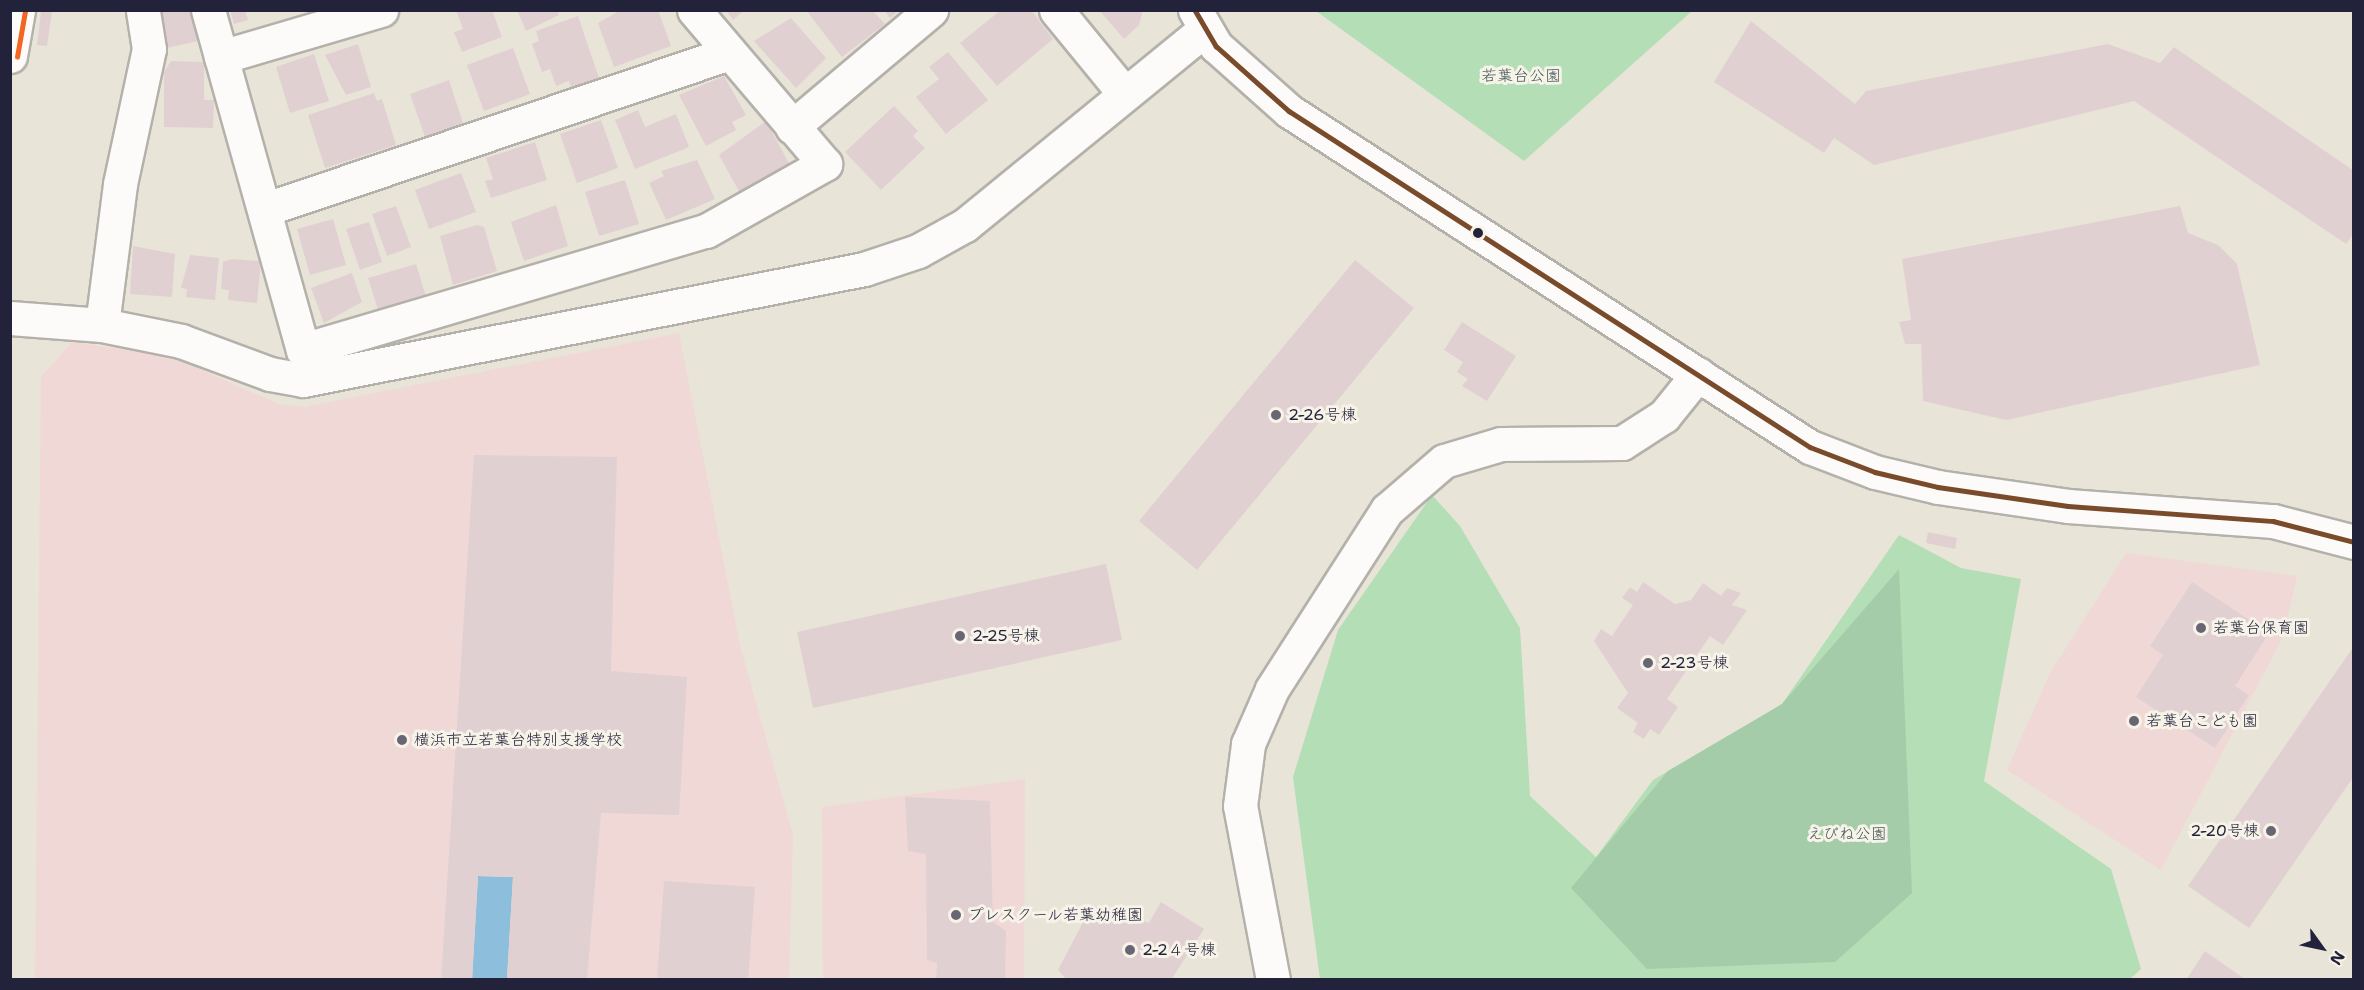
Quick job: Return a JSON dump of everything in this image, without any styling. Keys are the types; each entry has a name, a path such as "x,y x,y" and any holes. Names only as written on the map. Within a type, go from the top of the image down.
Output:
{"street":[{"path":"10,56 18,10"},
{"path":"102,325 120,184 149,49 143,10"},
{"path":"208,10 266,209 303,365"},
{"path":"221,57 381,10"},
{"path":"10,318 102,325 181,341 270,374 706,231 825,164 693,10"},
{"path":"792,127 930,10"},
{"path":"1056,10 1124,93"},
{"path":"303,365 864,269 918,251 965,225 1124,93 1199,20 1246,76 1289,111 1810,447 1875,472 2068,506 2273,521 2354,543"},
{"path":"266,209 729,53"},
{"path":"1273,980 1240,806 1248,744 1272,689 1387,510 1444,461 1501,444 1622,443 1664,416 1698,374"}],"shaded area":[{"name":"横浜市立若葉台特別支援学校","path":"679,333 740,645 793,835 789,979 35,980 41,377 72,342 170,356 278,404 304,407"},
{"name":"若葉台こども園","path":"2126,553 2297,576 2283,637 2161,870 2007,770 2050,673"},
{"path":"1025,779 1024,979 823,979 822,807"}],"green space":[{"name":"若葉台公園","path":"1316,11 1692,11 1524,161"},
{"name":"えびね公園","path":"1432,495 1460,526 1520,628 1530,796 1596,857 1653,780 1782,704 1899,535 1961,568 2021,579 1984,781 2111,869 2141,969 2129,980 1320,979 1293,777 1338,630"},
{"path":"1899,569 1912,893 1835,962 1647,969 1571,888 1668,771 1782,704"}],"water":[{"path":"478,876 513,877 507,979 472,980"}],"building":[{"path":"191,10 198,41 167,48 159,12"},
{"path":"230,10 245,10 248,20 234,24"},
{"path":"456,10 492,10 502,37 462,52 454,32 463,29"},
{"path":"517,10 557,10 559,15 526,31"},
{"path":"621,10 658,10 671,46 614,67 598,23"},
{"path":"726,10 745,10 733,20"},
{"path":"806,10 872,10 885,24 842,57"},
{"path":"884,10 899,10 890,18"},
{"path":"1001,10 1031,10 1053,39 997,86 960,43"},
{"path":"1099,10 1143,10 1139,25 1124,39"},
{"path":"41,11 52,12 47,46 37,45"},
{"path":"578,16 599,78 571,88 569,81 556,86 550,69 542,72 532,44 539,41 536,31"},
{"path":"791,18 826,58 796,88 754,41"},
{"path":"1751,21 1855,104 1866,91 2108,44 2160,63 2174,47 2354,171 2354,233 2346,244 2134,101 1874,165 1834,138 1824,153 1714,82"},
{"path":"358,44 371,87 346,95 325,55"},
{"path":"513,48 530,94 484,111 467,65"},
{"path":"948,52 988,100 946,134 916,97 939,79 929,67"},
{"path":"314,54 329,101 290,113 276,67"},
{"path":"171,61 204,62 204,100 214,100 213,128 164,127 164,72"},
{"path":"724,76 746,115 732,122 736,130 706,146 679,95"},
{"path":"449,80 463,123 425,137 410,94"},
{"path":"374,93 377,101 382,99 396,145 325,168 308,115"},
{"path":"894,106 918,131 913,136 925,148 881,190 845,152"},
{"path":"638,110 645,127 676,114 689,147 635,169 615,120"},
{"path":"601,120 618,168 577,183 560,134"},
{"path":"766,121 790,165 740,193 719,155"},
{"path":"535,142 547,180 491,198 485,181 493,179 486,158"},
{"path":"697,160 715,199 666,220 649,183 664,176 661,171"},
{"path":"461,173 476,212 429,229 415,190"},
{"path":"625,180 639,224 599,236 585,192"},
{"path":"556,205 568,246 524,261 511,222"},
{"path":"396,206 411,247 387,256 372,214"},
{"path":"2180,206 2188,233 2218,245 2237,264 2260,365 2006,420 1923,401 1921,344 1905,344 1899,322 1911,320 1902,259"},
{"path":"333,219 346,265 310,275 297,229"},
{"path":"369,222 382,262 360,270 346,229"},
{"path":"477,225 484,227 497,271 453,285 440,236"},
{"path":"133,246 175,254 172,297 130,294"},
{"path":"190,255 219,258 215,300 186,297 187,289 181,288"},
{"path":"232,259 261,261 257,303 228,300 229,290 221,289 223,262"},
{"name":"2-26号棟","path":"1355,260 1414,308 1197,570 1139,521"},
{"path":"416,264 426,296 378,310 368,278"},
{"path":"352,273 362,302 324,323 311,288"},
{"path":"1462,322 1516,356 1487,401 1462,386 1468,379 1457,372 1463,362 1444,350"},
{"path":"474,455 617,457 611,671 687,677 679,815 601,813 587,980 507,980 513,877 478,876 472,980 441,980"},
{"path":"1928,532 1957,538 1955,549 1926,543"},
{"name":"2-25号棟","path":"1106,564 1122,640 813,708 797,632"},
{"name":"2-23号棟","path":"1643,582 1675,604 1691,600 1703,583 1721,596 1727,588 1741,593 1732,605 1747,610 1723,645 1710,636 1667,699 1678,707 1659,735 1650,729 1644,739 1633,732 1638,723 1617,708 1628,693 1594,641 1601,629 1612,636 1633,605 1622,598 1630,587 1637,592"},
{"path":"2192,582 2269,633 2235,686 2249,695 2215,748 2136,697 2163,655 2150,646"},
{"name":"2-20号棟","path":"2354,646 2354,776 2249,928 2188,886"},
{"path":"905,797 990,801 993,922 1006,931 1005,980 936,980 937,963 927,960 926,854 908,851"},
{"path":"664,881 755,887 748,980 657,980"},
{"name":"2-2４号棟","path":"1161,902 1204,929 1171,980 1067,980 1058,970 1092,905 1149,923"},
{"path":"2205,951 2246,980 2186,980"}],"transit line":[{"path":"1195,10 1216,46 1289,111 1810,447 1875,472 1938,487 2068,506 2273,521 2354,542"},
{"path":"17,57 25,11"}],"place":[{"name":"2-26号棟","path":"1276,415"},
{"name":"若葉台保育園","path":"2201,628"},
{"name":"2-25号棟","path":"960,636"},
{"name":"2-23号棟","path":"1648,663"},
{"name":"若葉台こども園","path":"2134,721"},
{"name":"横浜市立若葉台特別支援学校","path":"402,740"},
{"name":"2-20号棟","path":"2271,831"},
{"name":"プレスクール若葉幼稚園","path":"956,915"},
{"name":"2-2４号棟","path":"1130,950"}]}
